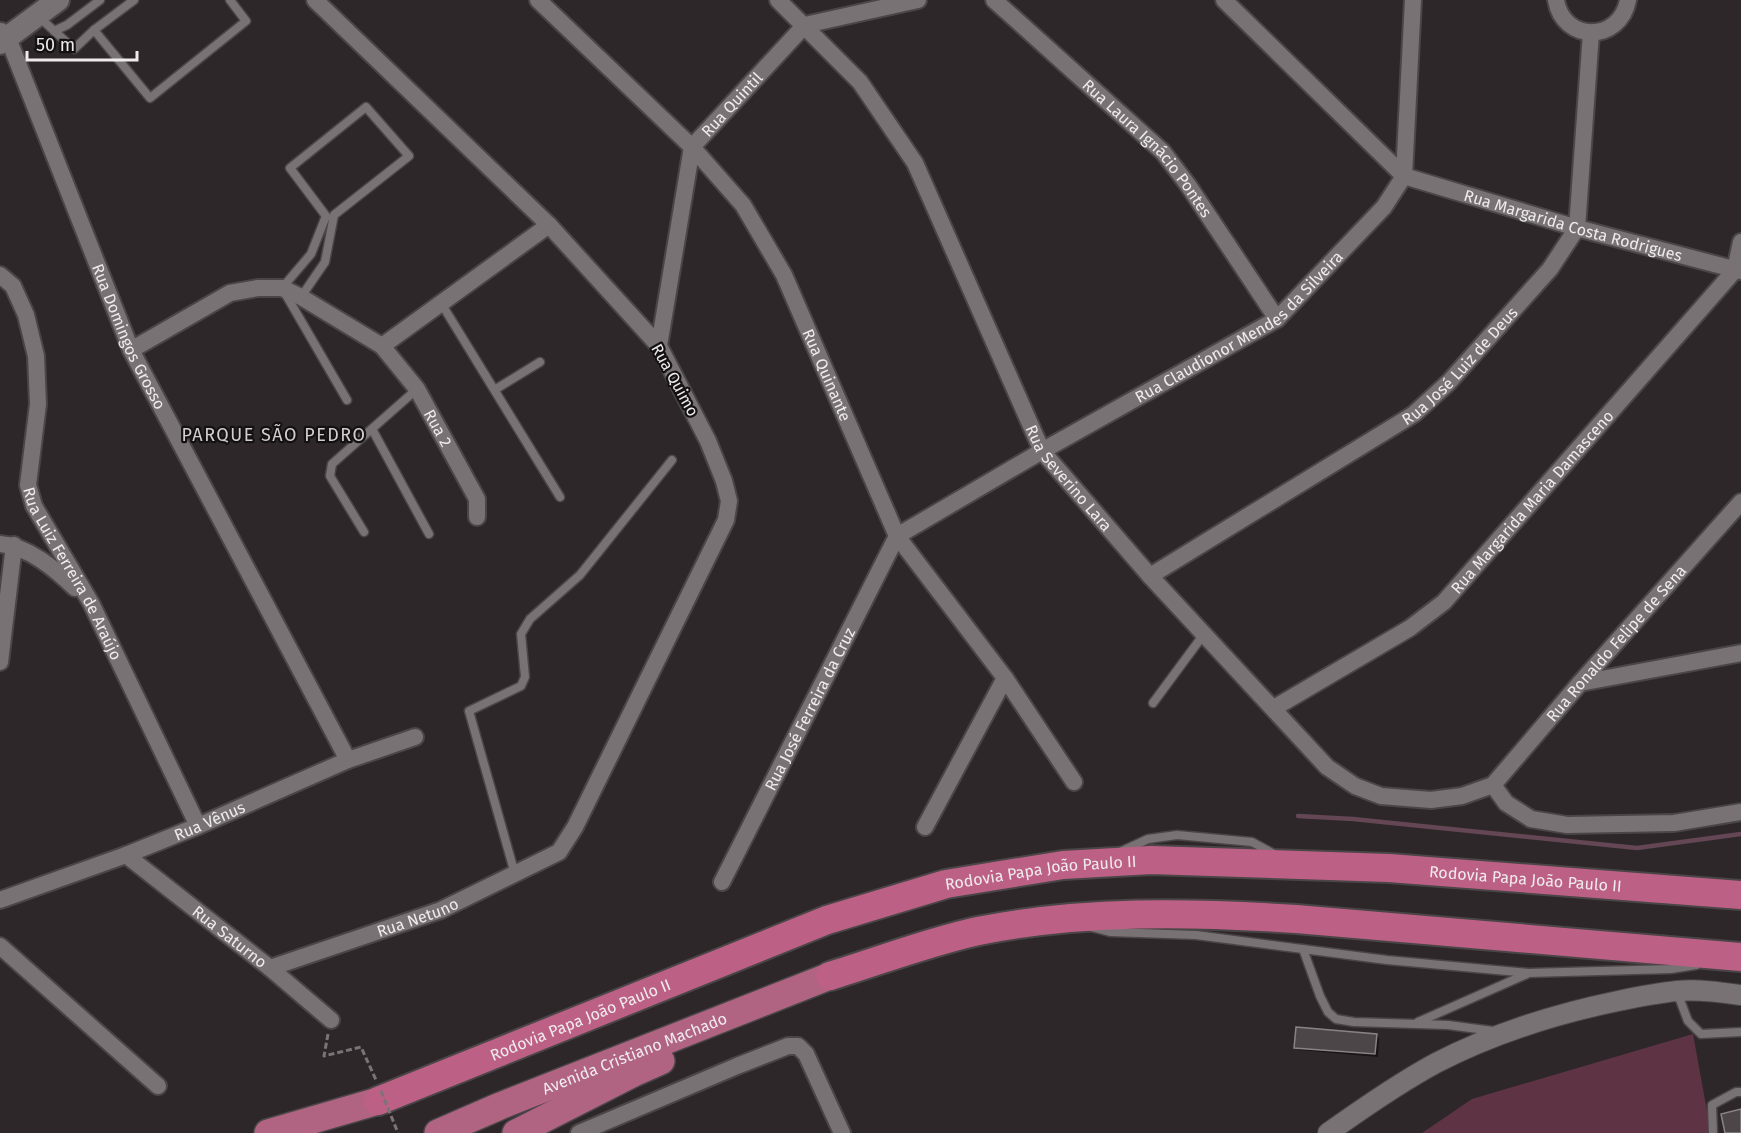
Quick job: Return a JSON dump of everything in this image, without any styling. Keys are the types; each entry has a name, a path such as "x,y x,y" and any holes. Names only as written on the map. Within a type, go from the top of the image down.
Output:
{"highway":[{"name":"Rodovia Papa João Paulo II","path":"379,1092 827,920 946,884 1063,865 1151,860 1389,868 1741,895"},
{"path":"516,1133 634,1073 792,1005 830,976 978,932 1115,914 1233,915 1741,957"},
{"name":"Avenida Cristiano Machado","path":"438,1133 500,1106 830,976"},
{"path":"268,1133 379,1092"},
{"path":"309,1133 379,1092"}],"main road":[{"path":"3,37 45,23 58,0"}],"street":[{"name":"Rua Quimo","path":"315,0 549,225 659,346 708,441 724,481 729,501 726,520 575,827 559,852"},
{"name":"Rua Quinante","path":"538,0 692,147 743,205 784,275 897,536 1005,678 1074,782"},
{"name":"Rua Severino Lara","path":"778,0 860,82 915,163 1041,451 1150,576 1327,767 1354,786 1381,796 1431,800 1462,796 1493,785"},
{"path":"805,26 918,0"},
{"name":"Rua Laura Ignácio Pontes","path":"994,0 1163,152 1188,185 1277,318"},
{"path":"1224,0 1404,176"},
{"name":"Rua Claudionor Mendes da Silveira","path":"897,536 1041,451 1277,318 1384,207 1404,176 1413,0"},
{"path":"1556,0 1560,14 1568,24 1591,33 1613,26 1621,18 1628,0"},
{"name":"Rua Quintil","path":"659,346 692,147 805,26"},
{"name":"Rua José Luiz de Deus","path":"1150,576 1414,414 1449,382 1550,269 1576,228 1591,33"},
{"name":"Rua Domingos Grosso","path":"3,37 131,350 348,760"},
{"name":"Rua Margarida Costa Rodrigues","path":"1404,176 1576,228 1738,271"},
{"path":"382,346 549,225"},
{"name":"Rua Margarida Maria Damasceno","path":"1274,708 1410,628 1444,602 1738,271 1741,242"},
{"name":"Rua Luiz Ferreira de Araújo","path":"0,275 13,286 22,305 36,356 38,404 28,485 34,507 91,603 198,826"},
{"path":"131,350 230,292 258,288 282,288"},
{"name":"Rua 2","path":"282,288 382,346 417,389 477,500 477,517"},
{"name":"Rua Ronaldo Felipe de Sena","path":"1493,785 1741,502"},
{"name":"Rua José Ferreira da Cruz","path":"722,882 897,536"},
{"path":"0,662 7,544 56,570 91,603"},
{"path":"1580,683 1741,653"},
{"path":"925,827 1005,678"},
{"name":"Rua Vênus","path":"0,900 126,855 348,760 415,737"},
{"path":"1493,785 1506,803 1531,819 1567,825 1674,823 1741,812"},
{"name":"Rua Netuno","path":"270,968 441,910 559,852"},
{"name":"Rua Saturno","path":"126,855 270,968 331,1020"},
{"path":"0,946 158,1086"},
{"path":"1328,1133 1369,1104 1436,1063 1502,1033 1574,1010 1677,991 1706,991 1741,995"},
{"path":"579,1133 788,1046 798,1046 806,1054 842,1133"}],"lane":[{"path":"45,23 67,25 100,0"},
{"path":"45,23 74,49 94,30 134,0"},
{"path":"94,30 150,98 246,21 230,0"},
{"path":"301,297 325,262 334,215 409,156 366,107 290,168 326,216 311,254 282,288 347,400"},
{"path":"311,254 325,262"},
{"path":"441,303 496,388 560,497"},
{"path":"496,388 540,362"},
{"path":"364,532 330,476 332,464 417,389"},
{"path":"372,429 429,534"},
{"path":"515,874 469,711 521,686 525,677 521,634 530,619 579,575 672,460"},
{"path":"1153,703 1204,634"},
{"path":"1062,920 1110,932 1196,935 1387,960 1528,973 1671,969 1741,957"},
{"path":"1303,949 1320,996 1336,1019 1354,1022 1448,1025 1502,1033"},
{"path":"1415,1024 1528,973"},
{"path":"1677,991 1688,1021 1701,1034 1741,1032"},
{"path":"1713,1133 1712,1105 1736,1092 1741,1092"}],"path":[{"path":"331,1020 324,1056 361,1047 398,1133"}],"shaded area":[{"path":"1693,1034 1711,1133 1422,1133 1472,1099"}],"building":[{"path":"1296,1027 1377,1034 1375,1054 1294,1048"},
{"path":"1741,1109 1741,1133 1725,1133 1721,1114"}],"waterway":[{"path":"1298,816 1353,819 1637,848 1741,834"}],"district":[{"name":"PARQUE SÃO PEDRO","path":"274,435"}]}
